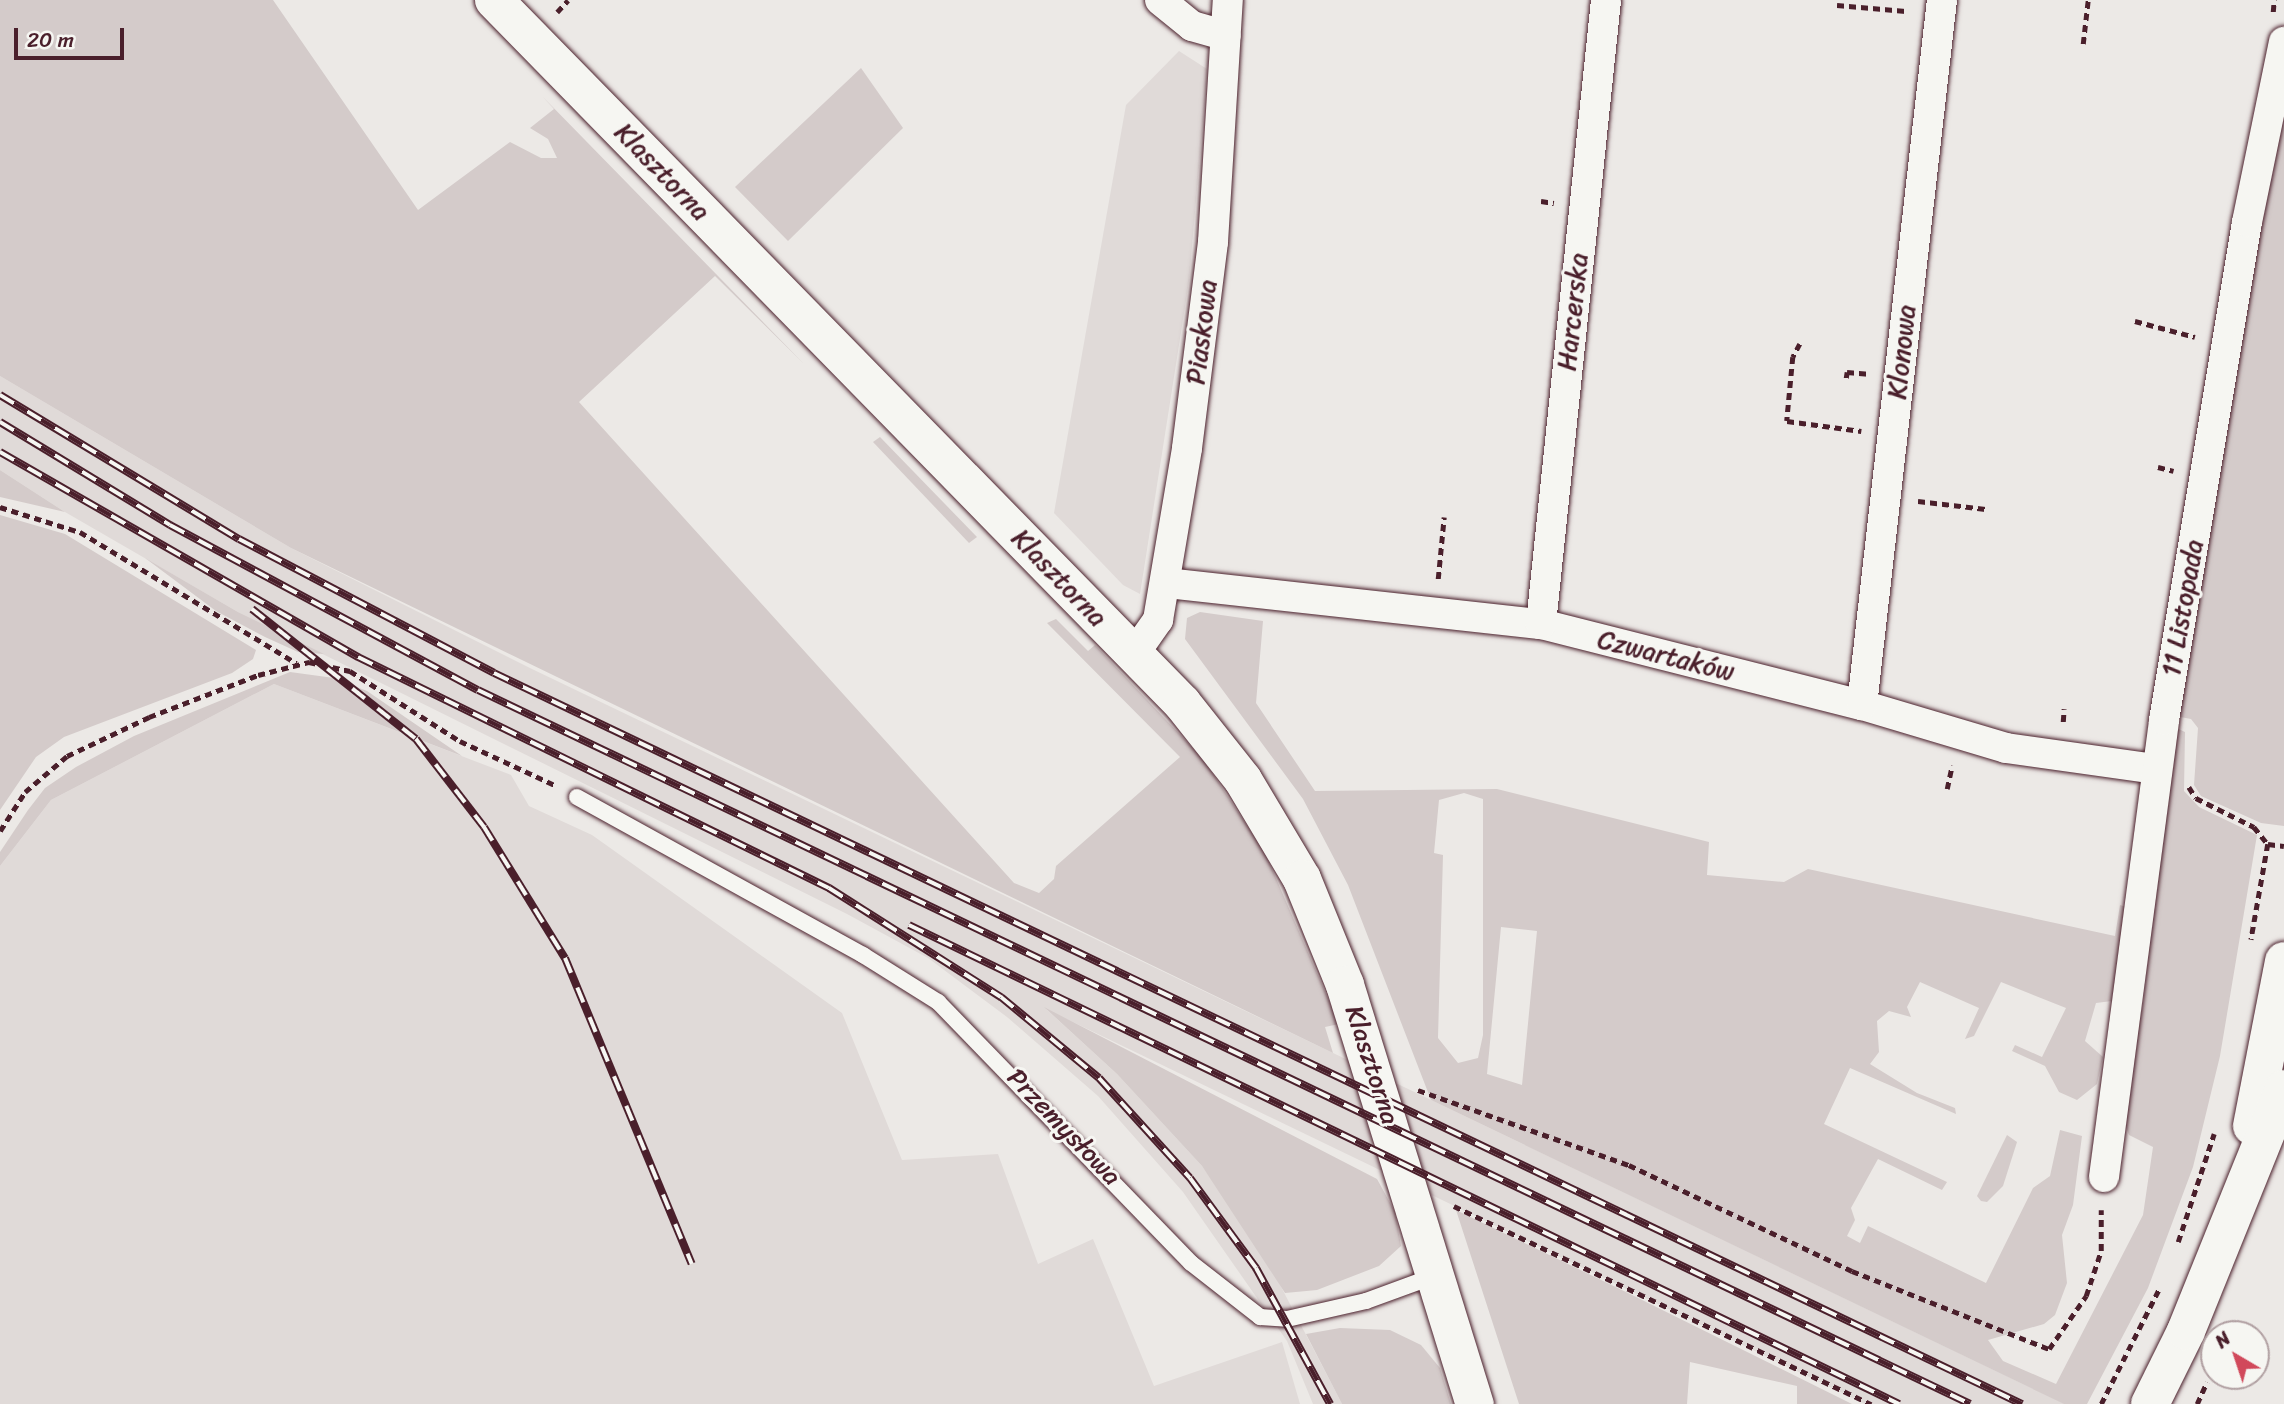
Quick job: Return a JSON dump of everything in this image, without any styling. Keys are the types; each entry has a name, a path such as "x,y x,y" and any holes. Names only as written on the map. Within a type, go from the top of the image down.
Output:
{"street":[{"name":"Klasztorna","path":"494,0 1134,654 1215,741 1302,879 1370,1054 1437,1275"},
{"path":"1160,0 1192,26 1226,36"},
{"name":"Piaskowa","path":"1134,654 1158,620 1167,583 1213,242 1228,0"},
{"name":"Harcerska","path":"1541,624 1606,0"},
{"name":"Klonowa","path":"1862,705 1930,6"},
{"name":"11 Listopada","path":"2104,1177 2156,769 2277,33"},
{"name":"Czwartaków","path":"1167,583 1541,624 1862,705 2006,748 2156,769"},
{"path":"2243,1183 2266,958"},
{"path":"2150,1404 2186,1331 2243,1183 2284,1089"},
{"path":"1437,1275 1475,1404"}],"lane":[{"name":"Przemysłowa","path":"577,797 863,955 938,1002 1191,1263 1260,1317 1287,1319 1366,1301 1437,1275"}],"path":[{"path":"2083,44 2088,0"},
{"path":"2274,0 2277,33"},
{"path":"1838,5 1930,6"},
{"path":"2135,321 2207,339"},
{"path":"1800,344 1793,357 1787,421 1871,433"},
{"path":"1846,378 1847,372 1877,375"},
{"path":"1906,500 1986,509"},
{"path":"0,507 80,532 296,663 350,671 460,741 577,797"},
{"path":"1437,589 1444,517"},
{"path":"0,831 25,792 66,755 149,717 296,663"},
{"path":"1947,789 1954,756"},
{"path":"2188,784 2196,797 2254,827 2268,844 2266,958"},
{"path":"2268,844 2284,846"},
{"path":"1413,1090 1629,1164 1852,1270 1997,1333 2049,1349 2086,1296 2101,1251 2104,1177"},
{"path":"2175,1250 2216,1126"},
{"path":"1450,1204 1871,1404"},
{"path":"2101,1404 2160,1285"}],"shaded area":[{"path":"0,0 273,0 418,210 510,142 541,158 557,158 548,139 530,128 554,109 542,96 804,364 715,276 579,402 1014,883 1039,893 1054,879 1056,866 1180,757 1047,623 1056,619 1088,651 1095,645 1203,759 1265,853 1339,1024 1325,1027 1333,1053 291,548 0,376"},
{"path":"1179,51 1207,69 1206,85 1189,281 1140,594 1123,585 1054,513 1126,105"},
{"path":"861,68 903,128 788,241 735,187"},
{"path":"2284,93 2284,826 2261,823 2201,796 2194,785 2198,728 2191,719 2175,716"},
{"path":"0,376 291,548 532,669 2065,1404 1865,1404 1046,1009 1117,1074 1202,1166 1265,1256 1342,1404 1313,1404 1287,1341 1183,1192 1098,1096 1007,1017 928,958 847,914 238,612 65,512 0,470"},
{"path":"880,437 977,537 969,543 873,442"},
{"path":"0,470 65,512 0,497"},
{"path":"0,515 65,534 256,650 253,659 232,673 64,737 36,757 0,810"},
{"path":"145,558 238,612 324,654 298,652 216,611"},
{"path":"1200,612 1263,621 1256,703 1315,791 1497,789 1709,842 1707,875 1784,882 1808,869 2115,936 2120,905 2126,907 2112,1001 2096,1003 2085,1041 2103,1057 2097,1084 2077,1100 2059,1092 2045,1066 2012,1051 2015,1045 2042,1057 2066,1008 2001,982 1974,1036 1965,1039 1979,1008 1920,982 1907,1007 1911,1017 1889,1011 1877,1021 1879,1052 1870,1064 1917,1093 1955,1108 1956,1114 1850,1068 1824,1124 1947,1182 1942,1190 1878,1159 1851,1208 1855,1220 1847,1236 1860,1243 1868,1226 1986,1283 2033,1188 2050,1176 2060,1130 2082,1136 2073,1205 2062,1235 2067,1283 2055,1315 2044,1324 1988,1340 2003,1361 2056,1384 2143,1215 2153,1147 2129,1135 2122,1116 2143,1004 2174,727 2185,732 2184,791 2199,807 2257,835 2220,1056 2193,1167 2148,1288 2087,1404 2064,1404 1431,1100 1348,885 1303,799 1185,639 1187,618","holes":["1464,793 1483,799 1483,1035 1478,1058 1458,1063 1438,1038 1443,855 1434,853 1439,800","1501,927 1537,931 1522,1085 1487,1074"]},
{"path":"290,672 334,678 367,691 462,756 274,684 51,800 0,866 0,852 28,810 45,788 76,767 134,736"},
{"path":"274,684 511,775 529,806 592,835 842,1013 902,1160 998,1154 1038,1264 1093,1239 1154,1386 1282,1342 1300,1404 0,1404 0,866 51,800"},
{"path":"1044,1007 1377,1179 1395,1212 1401,1246 1379,1266 1317,1290 1285,1293 1202,1166 1117,1074"},
{"path":"2007,1135 2017,1142 2003,1186 1987,1202 1981,1201 1977,1196"},
{"path":"1456,1210 1852,1404 1797,1404 1797,1386 1690,1362 1687,1404 1519,1404"},
{"path":"1340,1328 1390,1330 1421,1345 1440,1368 1451,1404 1342,1404 1306,1334"}],"railway":[{"path":"0,395 239,539 494,673 2022,1404"},
{"path":"0,422 170,525 478,690 1970,1404"},
{"path":"0,452 358,657 829,888 1001,997 1099,1078 1190,1178 1256,1268 1330,1404"},
{"path":"252,609 416,739 484,827 565,958 692,1264"},
{"path":"909,925 1899,1404"}]}
